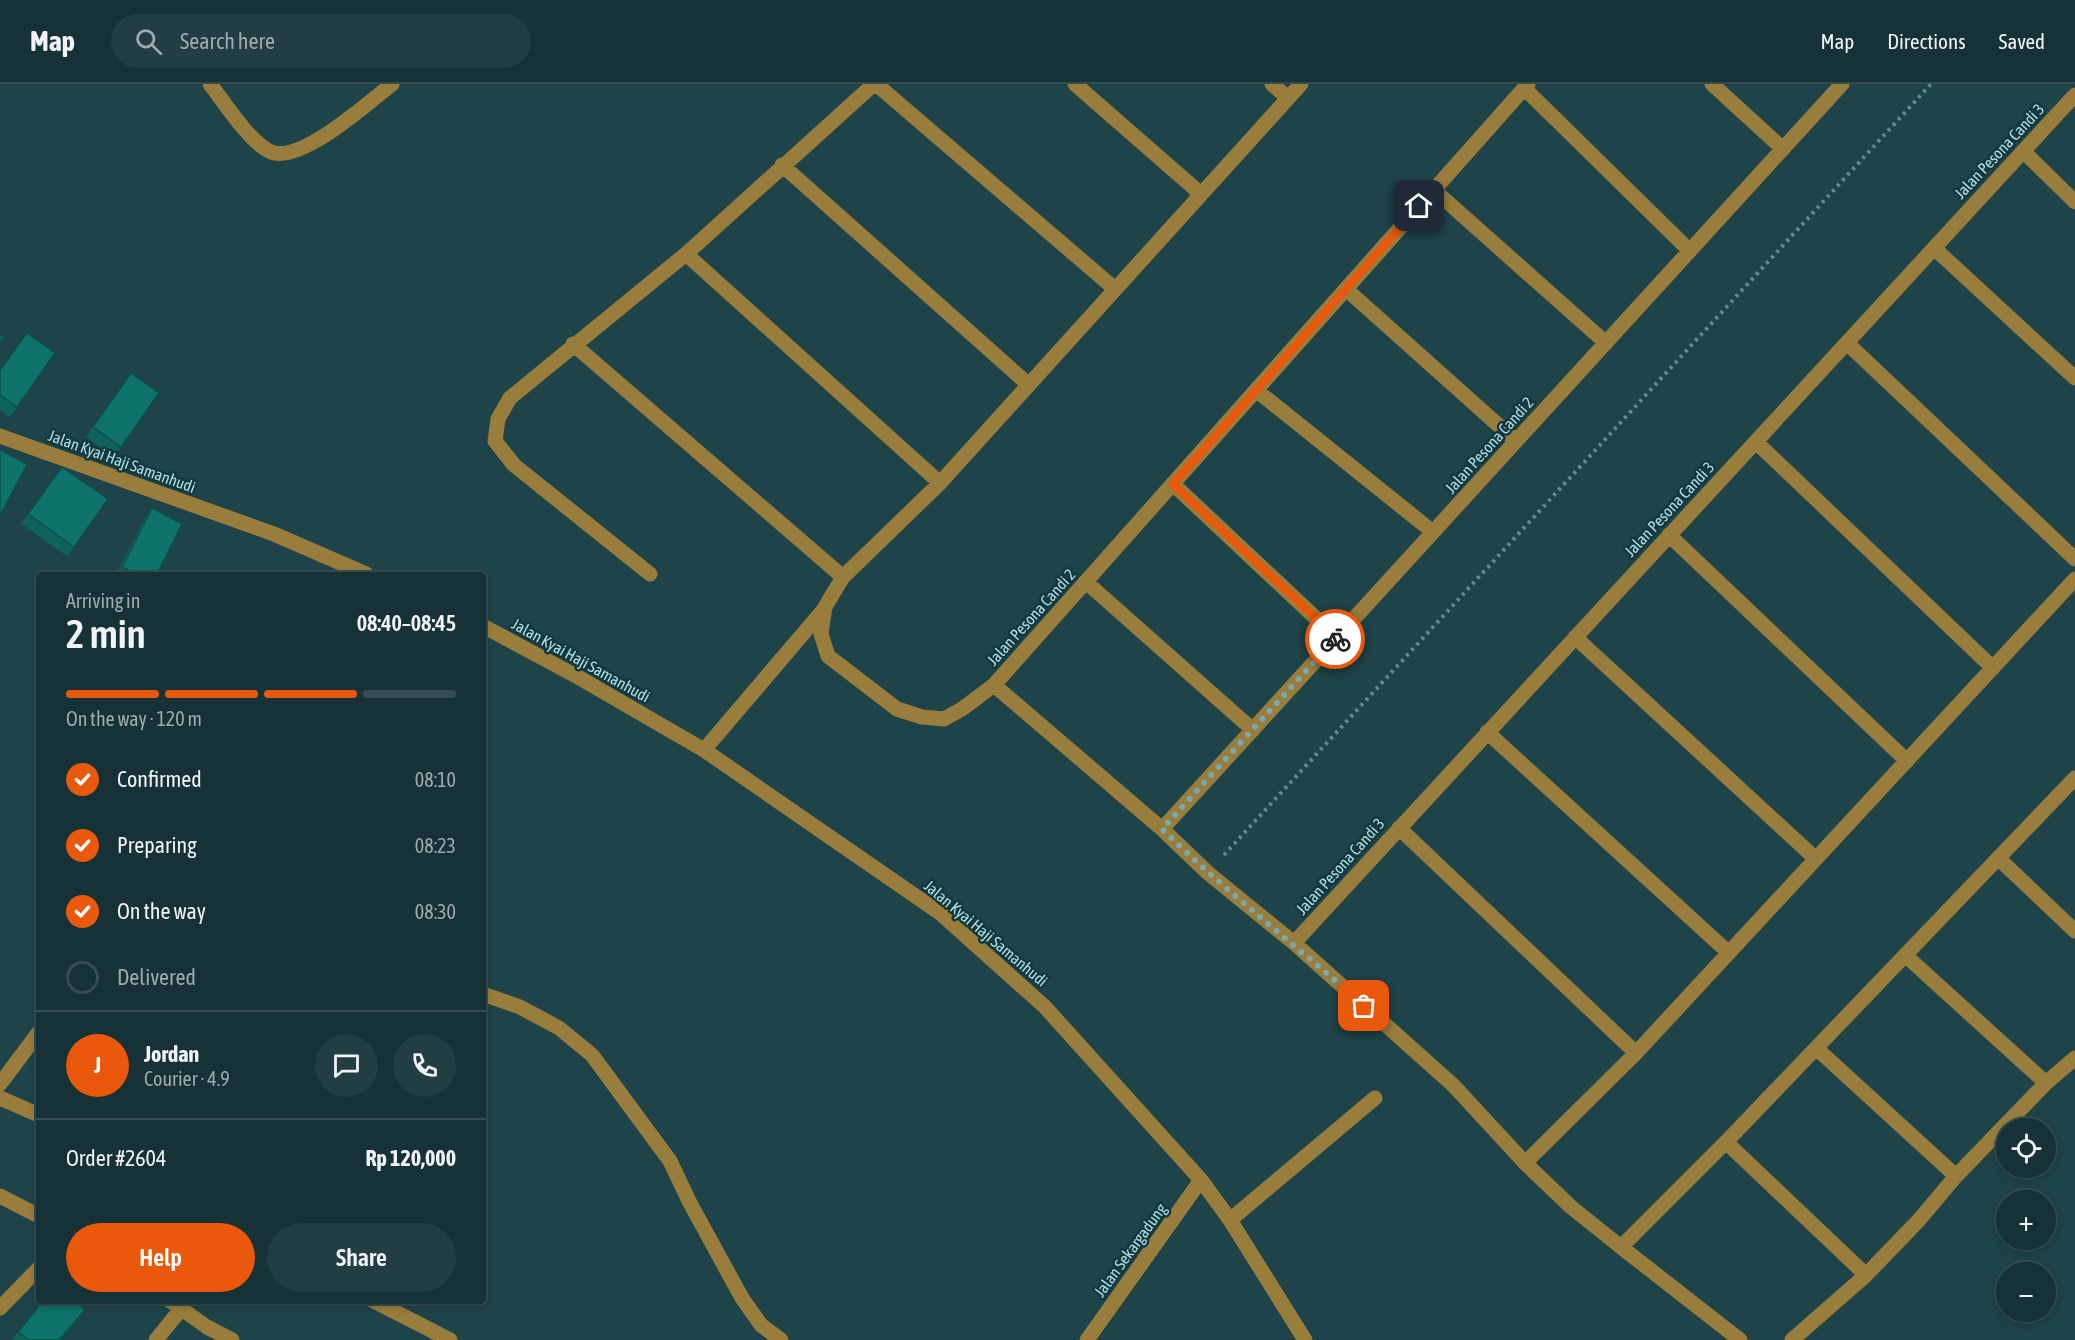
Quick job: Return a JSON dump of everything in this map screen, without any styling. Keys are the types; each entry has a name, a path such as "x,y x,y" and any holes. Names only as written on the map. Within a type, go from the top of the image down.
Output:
{"street":[{"path":"210,84 248,134 272,152 292,152 320,140 392,84"},
{"path":"650,574 514,465 495,441 498,419 510,398 573,344 686,254 782,165 875,84 1115,289"},
{"path":"1075,84 1201,194"},
{"path":"1272,84 1288,98"},
{"path":"704,750 825,607 843,577 940,483 1300,84"},
{"path":"1712,84 1783,149"},
{"name":"Jalan Pesona Candi 2","path":"1162,829 1842,84"},
{"path":"1526,86 1690,251"},
{"name":"Jalan Pesona Candi 2","path":"825,607 821,634 828,656 862,683 897,709 922,717 944,719 962,709 994,685 1526,86"},
{"name":"Jalan Pesona Candi 3","path":"1293,943 2075,95"},
{"path":"2023,152 2075,202"},
{"path":"782,165 1029,385"},
{"path":"1434,190 1606,343"},
{"path":"1934,248 2075,378"},
{"path":"686,254 940,483"},
{"path":"1346,289 1516,441"},
{"path":"1847,342 2075,559"},
{"path":"573,344 843,577"},
{"path":"1256,390 1433,532"},
{"name":"Jalan Kyai Haji Samanhudi","path":"0,436 273,534 361,572"},
{"path":"1756,441 1993,668"},
{"path":"1173,484 1337,638"},
{"path":"1669,536 1907,761"},
{"path":"1525,1163 1636,1053 2075,579"},
{"path":"1086,582 1253,730"},
{"name":"Jalan Kyai Haji Samanhudi","path":"486,628 578,677 704,750 949,921 1046,1006 1201,1180 1230,1220 1305,1340"},
{"path":"1575,638 1816,859"},
{"path":"994,685 1162,829 1208,873 1293,943 1453,1085 1525,1163 1571,1207 1740,1340"},
{"path":"1487,732 1729,953"},
{"path":"1621,1247 1726,1142 2075,778"},
{"path":"1399,828 1636,1053"},
{"path":"1998,858 2075,931"},
{"path":"1905,955 2046,1083"},
{"path":"486,995 520,1007 559,1028 592,1055 670,1161 690,1203 742,1298 761,1325 781,1340"},
{"path":"0,1084 36,1036"},
{"path":"1816,1048 1956,1176"},
{"path":"1792,1340 1866,1275 1919,1220 1956,1176 2046,1083 2075,1058"},
{"path":"0,1098 36,1114"},
{"path":"1230,1220 1375,1098"},
{"path":"1726,1142 1866,1275"},
{"name":"Jalan Sekargadung","path":"1087,1340 1201,1180"},
{"path":"0,1196 36,1214"},
{"path":"0,1308 36,1272"},
{"path":"380,1304 450,1340"},
{"path":"156,1340 175,1305 207,1327 232,1340"}],"path":[{"path":"1208,873 1931,84"}],"building":[{"path":"27,333 55,353 17,407 0,395 0,370"},
{"path":"131,373 159,393 121,447 93,427"},
{"path":"0,450 27,464 0,516"},
{"path":"62,467 108,499 74,547 28,514"},
{"path":"152,508 182,524 158,572 132,572 122,567"},
{"path":"41,1304 78,1304 85,1310 59,1340 29,1340 18,1332"}],"way so far":[{"path":"1335,639 1162,829 1208,873 1293,943 1364,1006"}],"route":[{"path":"1335,639 1337,638 1173,484 1419,206"}]}
